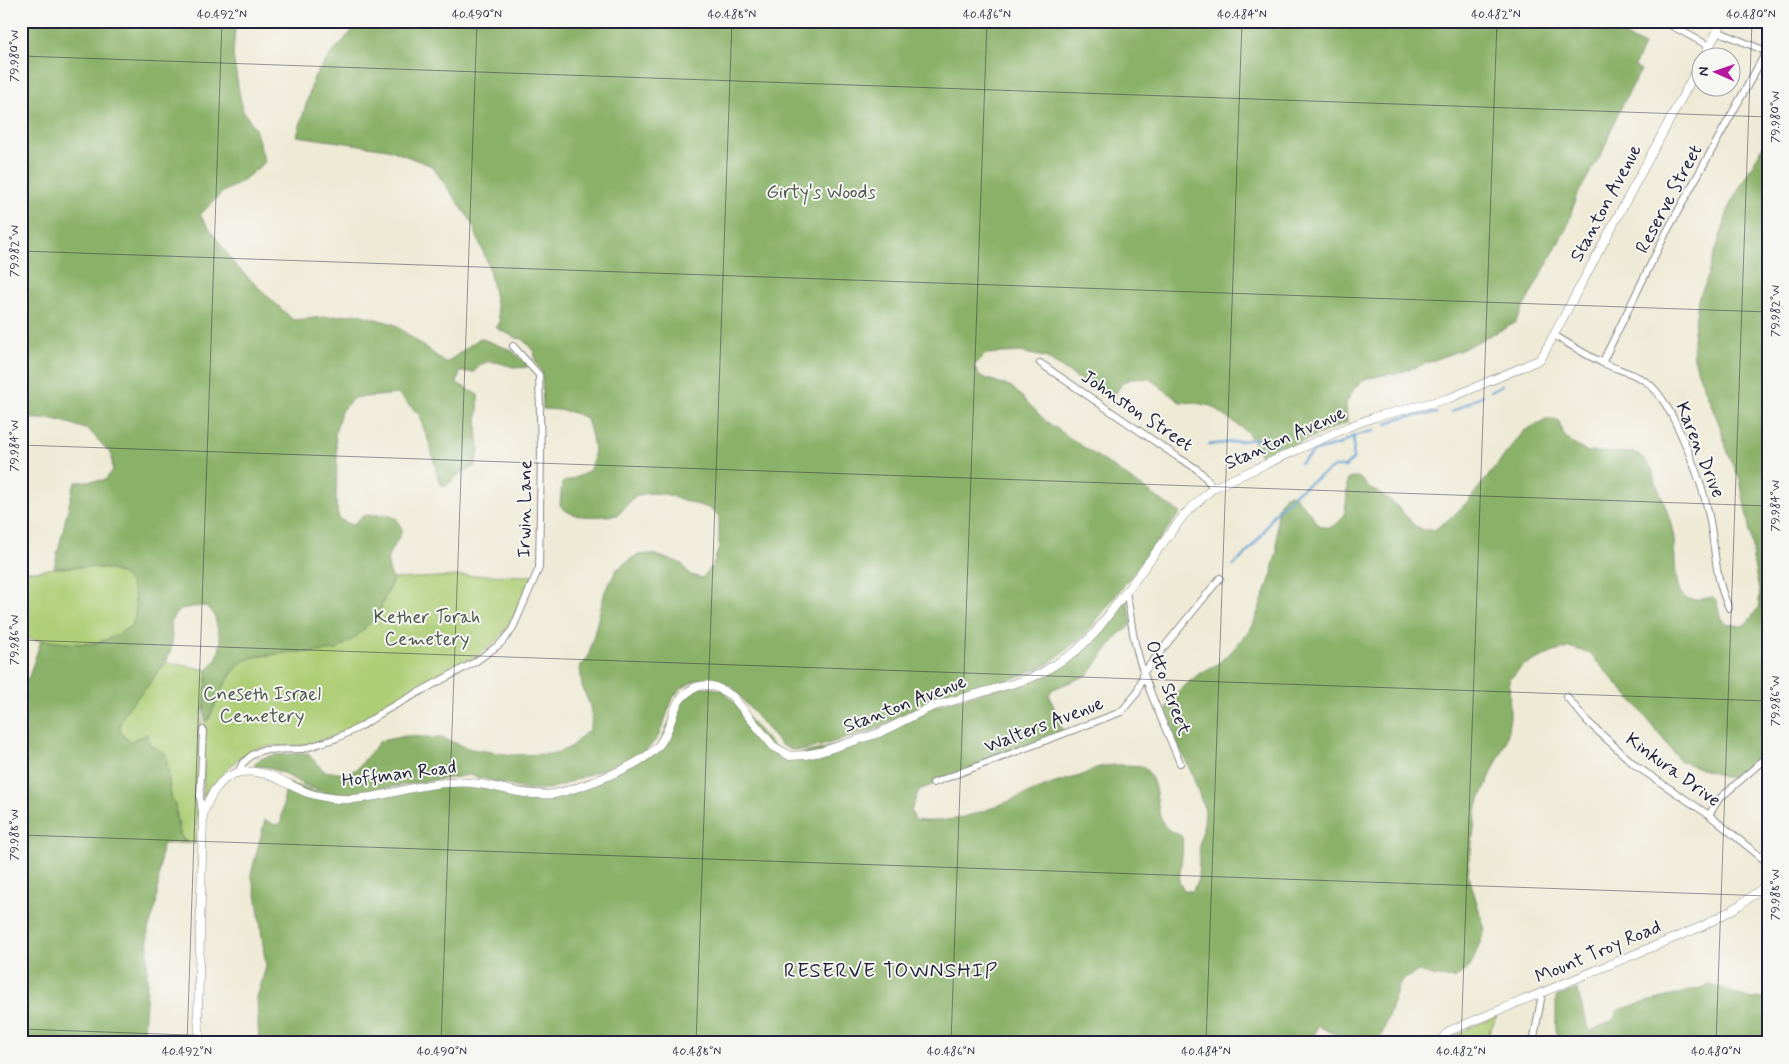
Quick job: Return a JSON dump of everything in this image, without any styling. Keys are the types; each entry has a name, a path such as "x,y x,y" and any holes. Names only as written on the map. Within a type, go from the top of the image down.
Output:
{"street":[{"path":"1663,21 1709,46"},
{"name":"Stanton Avenue","path":"1709,46 1723,21"},
{"path":"1717,31 1767,52"},
{"name":"Reserve Street","path":"1602,363 1672,223 1767,52"},
{"name":"Stanton Avenue","path":"790,756 813,754 858,741 879,733 931,707 1040,674 1075,652 1094,634 1184,515 1213,488 1348,426 1450,398 1538,360 1543,355 1554,335 1692,78"},
{"name":"Karen Drive","path":"1554,335 1602,363 1641,378 1657,390 1676,424 1705,498 1718,579 1729,608"},
{"name":"Irwin Lane","path":"238,772 243,763 252,755 262,750 303,749 337,738 360,727 386,710 475,662 500,644 512,630 540,568 541,462 540,375 513,346"},
{"name":"Johnston Street","path":"1040,363 1204,474 1213,488"},
{"path":"21,451 23,468 21,486"},
{"name":"Walters Avenue","path":"933,783 1121,712 1137,693 1144,672 1220,578"},
{"name":"Otto Street","path":"1126,593 1130,605 1135,645 1148,686 1180,762"},
{"name":"Hoffman Road","path":"238,772 266,773 308,793 332,798 356,799 443,783 471,783 520,792 553,794 583,785 633,764 659,746 678,703 684,694 699,686 715,686 732,696 773,746 790,756"},
{"name":"Kinkura Drive","path":"1566,696 1588,722 1636,766 1710,815 1768,863"},
{"path":"200,1043 198,1016 202,815 200,797 203,730"},
{"path":"1710,815 1719,799 1768,756"},
{"path":"202,815 212,793 229,777 238,772"},
{"name":"Mount Troy Road","path":"1438,1043 1450,1031 1703,926 1737,907 1768,884"},
{"path":"1533,1043 1542,994"}],"green space":[{"path":"21,21 242,21 235,29 233,55 239,92 243,111 255,129 265,162 241,182 223,192 200,215 235,265 293,320 358,314 394,324 446,363 480,338 511,350 529,366 518,368 489,362 483,364 474,372 460,372 457,383 478,395 477,428 479,452 474,467 469,468 444,487 439,481 430,445 419,415 398,394 354,398 341,411 335,434 337,455 336,504 339,519 352,525 363,516 386,514 397,519 402,530 388,558 389,570 393,579 377,616 356,637 336,650 292,652 254,657 242,662 222,689 208,720 205,720 204,709 208,670 217,658 221,643 214,614 205,606 192,607 182,609 173,618 171,622 172,646 165,662 120,722 123,736 130,741 147,734 150,745 166,754 171,797 175,805 178,829 181,837 188,843 162,844 156,906 148,930 147,987 143,1043 21,1043 21,683 29,677 41,640 81,644 104,640 122,632 132,624 135,618 136,606 130,583 126,577 119,573 96,567 54,568 76,482 105,480 113,470 111,454 90,431 57,420 21,418"},
{"name":"Girty's Woods","path":"361,21 1598,21 1644,46 1634,66 1641,70 1617,115 1603,151 1576,197 1567,227 1515,323 1461,350 1402,372 1368,378 1355,387 1346,403 1347,422 1262,459 1256,445 1246,431 1211,406 1180,402 1150,379 1134,378 1123,382 1111,400 1045,357 1020,352 986,354 974,366 979,376 1012,387 1047,422 1180,513 1086,634 1048,664 1018,677 927,702 874,730 806,750 792,750 781,745 731,686 712,679 696,680 682,688 674,696 658,737 648,749 638,756 551,789 523,789 469,775 348,794 324,793 302,784 283,773 267,767 255,766 255,763 266,757 307,753 324,771 345,774 357,769 380,741 406,736 442,738 471,749 512,755 553,754 569,748 589,730 592,721 590,706 582,686 580,667 588,658 605,591 617,569 637,555 652,554 682,564 690,575 702,578 713,565 719,548 719,517 711,509 665,494 647,493 635,496 618,515 587,516 565,510 560,505 562,483 588,471 592,466 594,446 587,419 571,412 543,409 542,373 536,363 534,352 523,339 516,338 495,327 500,323 488,264 471,221 432,166 388,149 297,136 314,77 332,53"},
{"path":"1768,137 1768,748 1734,777 1724,777 1680,761 1638,707 1590,654 1570,647 1524,665 1509,680 1510,717 1506,741 1477,806 1468,873 1485,930 1470,967 1453,979 1433,976 1418,971 1400,982 1379,1043 1358,1043 1317,1026 1312,1043 259,1043 257,998 266,967 257,899 251,874 265,820 275,825 281,823 286,782 332,798 443,783 553,794 633,764 659,745 678,703 699,686 723,690 773,746 790,756 858,741 931,707 1022,681 1075,652 1126,593 1132,624 1119,634 1088,675 1053,689 1049,694 1064,734 919,790 911,811 915,820 949,820 999,805 1080,776 1092,769 1116,765 1142,766 1153,781 1163,823 1169,830 1182,836 1179,883 1185,891 1193,891 1198,879 1200,841 1205,811 1192,774 1167,720 1167,707 1181,689 1200,673 1216,665 1233,650 1253,625 1272,574 1277,552 1277,509 1285,495 1293,494 1320,526 1334,526 1341,520 1345,511 1347,482 1349,479 1357,477 1370,489 1380,493 1396,505 1415,526 1424,530 1434,530 1452,517 1469,500 1524,431 1546,419 1559,421 1563,434 1573,444 1587,452 1636,453 1645,460 1652,469 1654,481 1671,526 1674,539 1676,577 1683,596 1697,600 1713,597 1716,600 1721,619 1728,624 1745,625 1758,608 1760,595 1753,560 1753,548 1740,480 1698,372 1694,358 1693,340 1698,299 1705,284 1730,205"},
{"path":"96,567 121,574 130,581 134,591 134,621 118,634 90,644 71,644 21,638 21,571"},
{"name":"Kether Torah Cemetery","path":"484,575 532,576 512,619 501,635 486,650 456,670 356,725 332,736 304,745 260,748 244,755 228,768 203,797 205,720 209,719 222,689 242,662 254,657 292,652 317,652 377,616 393,579"},
{"path":"165,662 208,670 204,709 202,710 196,844 188,843 181,837 175,805 171,797 165,754 150,745 145,736 130,741 123,736 120,729 120,723 127,709"},
{"path":"1710,985 1750,999 1768,997 1768,1043 1560,1043 1556,1033 1556,997 1577,989 1589,1032 1613,1020 1618,1010"},
{"path":"1497,1016 1484,1043 1446,1043 1477,1024"}],"waterway":[{"path":"1491,391 1502,385"},
{"path":"1452,412 1483,395"},
{"path":"1387,424 1399,418 1436,413"},
{"path":"1300,463 1315,451 1341,444 1354,436 1376,430"},
{"path":"1233,565 1244,556 1261,536 1274,514 1298,491 1334,467 1345,467 1353,459 1354,436"},
{"path":"1209,445 1264,438 1278,444"}],"district":[{"name":"RESERVE TOWNSHIP","path":"891,971"}],"park label":[{"name":"Cneseth Israel Cemetery","path":"262,705"}]}
